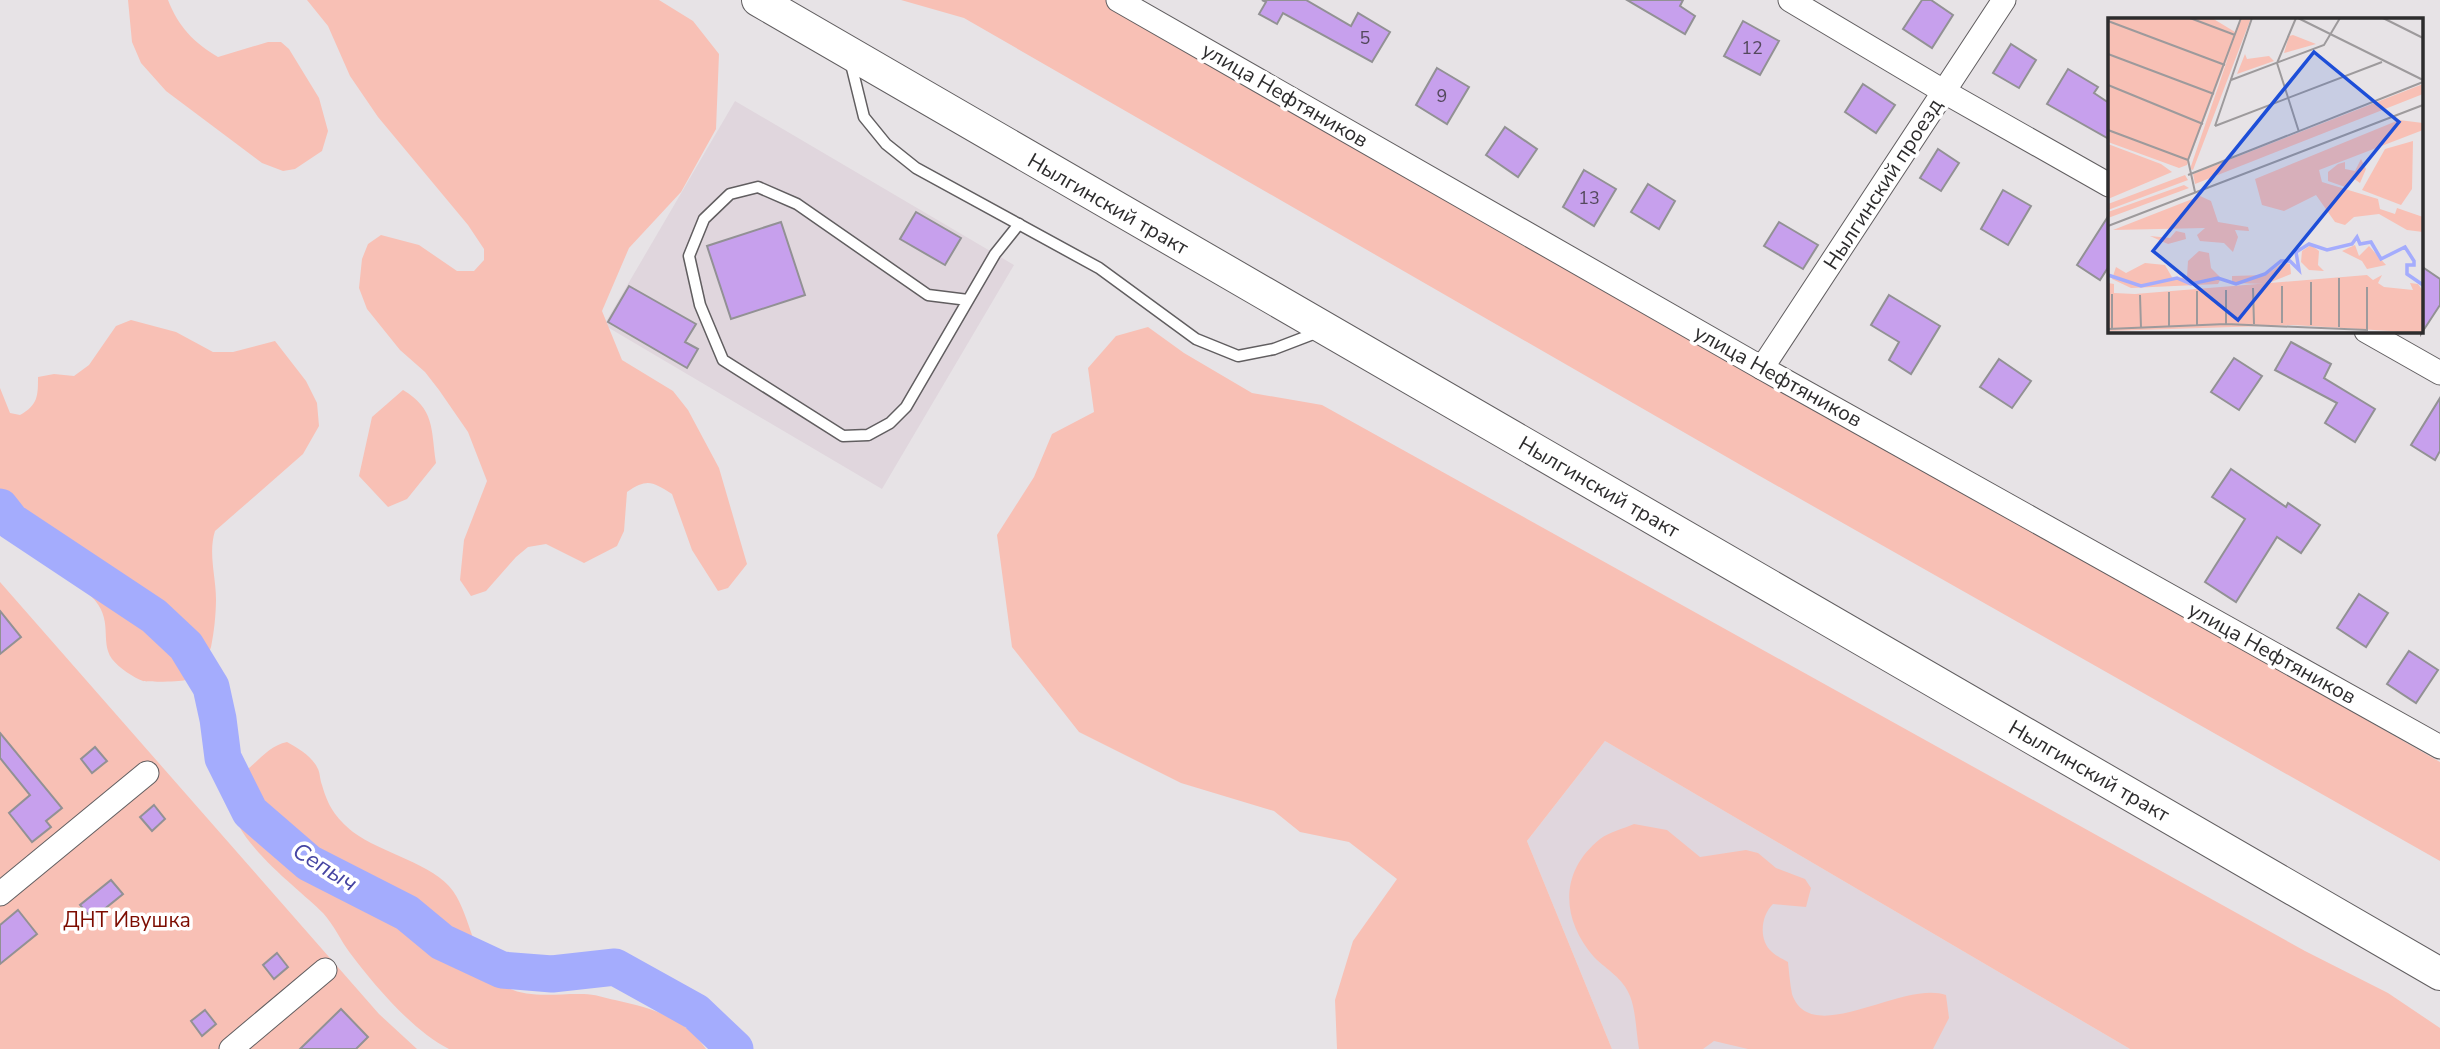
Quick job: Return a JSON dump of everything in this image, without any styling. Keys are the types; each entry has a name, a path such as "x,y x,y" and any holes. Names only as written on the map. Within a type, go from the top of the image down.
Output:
{"main road":[{"name":"Нылгинский тракт","path":"758,0 2440,974"}],"street":[{"name":"улица Нефтяников","path":"1118,0 1762,368 2440,747"},
{"path":"1790,0 2108,184"},
{"name":"Нылгинский проезд","path":"1762,368 2004,0"},
{"path":"2368,332 2440,373"},
{"path":"0,894 147,773"},
{"path":"231,1049 325,970"}],"lane":[{"path":"849,54 864,117 886,144 916,168 1099,268 1196,339 1238,356 1275,349 1326,329"},
{"path":"968,300 928,295 797,204 758,187 730,194 704,219 689,256 700,305 723,360 844,436 868,435 890,423 906,407 995,254 1019,224"}],"shaded area":[{"path":"735,101 1014,265 882,489 604,325"},
{"path":"1605,741 2130,1049 1612,1049 1527,841"}],"green space":[{"path":"128,0 168,0 188,33 218,57 268,42 281,42 289,49 319,98 328,131 322,151 295,169 283,171 262,163 166,91 141,63 132,42"},
{"path":"307,0 659,0 693,21 719,54 716,129 681,192 629,248 602,311 622,360 673,391 688,410 719,468 747,564 728,588 718,591 692,550 672,494 655,484 645,483 627,492 624,531 617,546 584,563 546,544 528,547 486,591 471,596 460,580 464,540 487,481 468,432 425,372 400,350 367,309 359,288 362,259 368,244 381,235 419,245 457,271 474,271 484,260 484,249 468,225 378,117 350,76 328,26"},
{"path":"901,0 1110,0 2440,762 2440,861 1758,475 964,18"},
{"path":"131,320 176,332 213,352 233,352 275,341 306,381 317,403 319,426 303,454 215,531 212,556 216,605 211,647 204,662 182,681 143,681 122,669 108,652 103,613 91,596 0,531 0,388 10,413 20,415 30,408 36,399 38,377 54,374 74,376 89,365 116,326"},
{"path":"1148,327 1184,353 1252,393 1322,405 2305,951 2388,993 2440,1028 2440,1049 2130,1049 1605,741 1527,841 1612,1049 1337,1049 1335,1000 1353,941 1397,879 1349,842 1300,832 1274,811 1181,783 1079,732 1012,647 997,535 1034,477 1052,434 1094,412 1088,368 1116,336"},
{"path":"403,390 426,412 432,430 436,463 407,499 388,507 359,476 372,417"},
{"name":"ДНТ Ивушка","path":"0,582 379,1014 417,1049 0,1049"},
{"path":"287,742 305,753 315,764 330,805 347,827 433,873 453,891 485,966 501,984 531,994 588,994 641,1007 666,1016 688,1029 706,1049 449,1049 435,1041 382,993 350,953 327,918 259,853 244,835 234,816 231,798 236,780 271,749"},
{"path":"1634,824 1667,830 1700,857 1746,850 1758,853 1776,868 1805,879 1811,888 1806,907 1773,904 1766,914 1763,928 1768,947 1775,955 1788,962 1792,994 1802,1009 1818,1015 1837,1015 1906,996 1928,993 1946,995 1949,1018 1933,1049 1748,1049 1714,1041 1703,1049 1639,1049 1630,996 1619,979 1594,957 1583,942 1575,927 1569,896 1577,866 1587,852 1600,839"}],"building":[{"path":"1262,0 1306,0 1351,26 1358,13 1390,32 1372,62 1283,13 1277,24 1259,14 1266,2"},
{"path":"1627,0 1683,0 1680,6 1695,16 1685,34"},
{"path":"1922,0 1931,0 1953,15 1932,48 1903,29"},
{"path":"1743,21 1779,41 1760,75 1724,56"},
{"path":"2011,44 2036,60 2019,88 1993,73"},
{"path":"1437,68 1469,87 1447,124 1416,105"},
{"path":"2068,69 2098,87 2094,93 2108,102 2108,138 2047,104"},
{"path":"1863,84 1895,105 1876,133 1845,112"},
{"path":"1505,127 1537,149 1518,177 1486,155"},
{"path":"1938,149 1959,163 1941,191 1920,178"},
{"path":"1584,170 1616,189 1594,226 1563,207"},
{"path":"1648,184 1675,201 1659,229 1631,212"},
{"path":"2003,190 2031,206 2008,245 1981,229"},
{"path":"916,212 961,238 945,265 900,239"},
{"path":"2108,217 2108,268 2100,280 2077,265"},
{"path":"781,222 805,295 731,319 707,246"},
{"path":"1779,222 1818,245 1803,269 1764,246"},
{"path":"2422,267 2440,279 2440,305 2421,334"},
{"path":"629,286 696,324 685,342 698,349 687,368 608,322"},
{"path":"1889,295 1940,326 1911,374 1889,360 1899,342 1871,325"},
{"path":"2291,342 2331,364 2324,378 2375,409 2355,442 2325,423 2337,403 2275,370"},
{"path":"2234,358 2262,376 2239,410 2211,392"},
{"path":"1999,359 2031,381 2012,408 1980,387"},
{"path":"2440,398 2440,451 2435,460 2411,445"},
{"path":"2231,469 2286,507 2288,503 2320,525 2301,553 2277,537 2236,602 2205,582 2245,519 2212,497"},
{"path":"2359,594 2388,613 2366,647 2337,628"},
{"path":"0,611 21,637 0,654"},
{"path":"2409,651 2438,670 2416,703 2387,684"},
{"path":"0,733 62,808 46,821 51,827 32,842 9,813 30,795 0,758"},
{"path":"95,747 107,761 92,773 81,759"},
{"path":"154,805 165,819 152,831 140,817"},
{"path":"111,880 123,894 92,919 80,905"},
{"path":"18,910 37,934 0,964 0,925"},
{"path":"277,953 288,967 274,979 263,965"},
{"path":"341,1009 368,1037 356,1049 300,1049"},
{"path":"205,1010 216,1024 202,1036 191,1021"}],"waterway":[{"name":"Сепыч","path":"0,507 11,521 154,616 186,646 211,687 223,758 250,812 309,863 407,913 442,942 502,970 552,974 615,967 696,1012 735,1049"}]}
